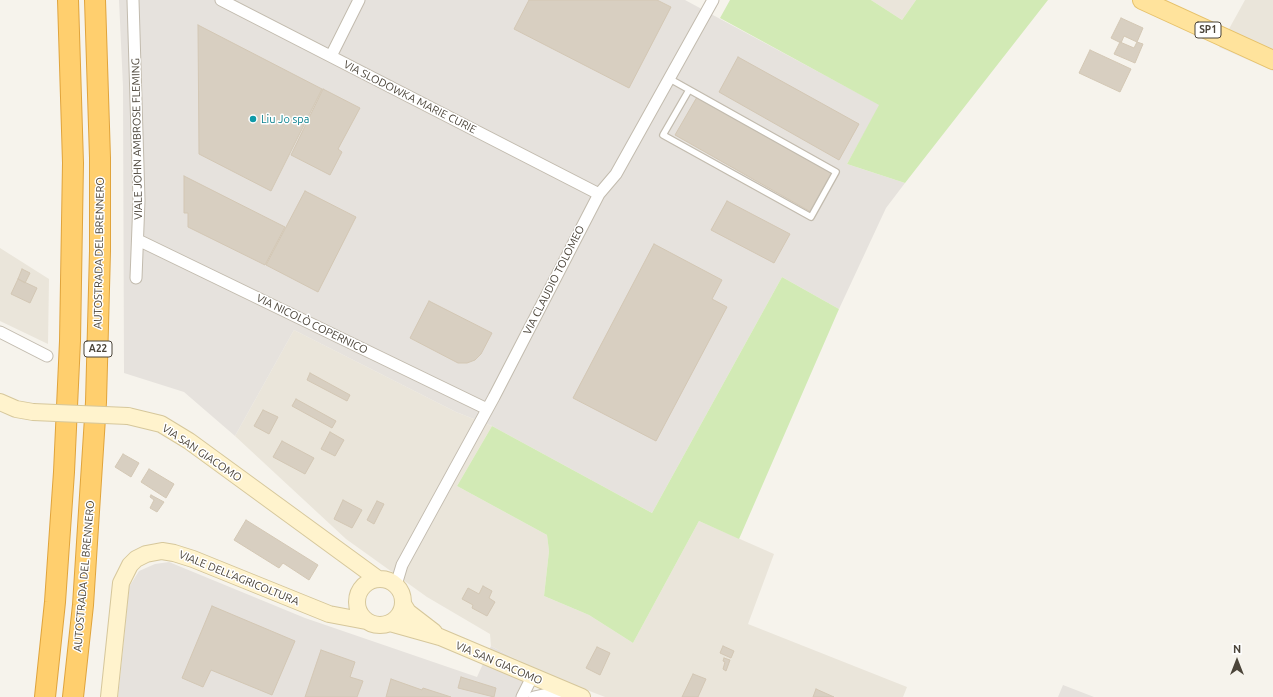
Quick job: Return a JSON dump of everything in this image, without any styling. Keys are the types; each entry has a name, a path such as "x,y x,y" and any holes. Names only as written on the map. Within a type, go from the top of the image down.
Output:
{"highway":[{"name":"A22","path":"45,697 55,602 64,480 70,341 73,163 68,0"},
{"name":"AUTOSTRADA DEL BRENNERO","path":"73,697 83,604 96,402 100,197 95,0"}],"main road":[{"name":"SP1","path":"1142,0 1273,60"}],"street":[{"name":"VIALE JOHN AMBROSE FLEMING","path":"133,0 137,97 138,240 136,278"},
{"name":"VIA SLODOWKA MARIE CURIE","path":"221,0 599,194"},
{"path":"331,56 359,0"},
{"name":"VIA CLAUDIO TOLOMEO","path":"385,581 402,564 487,409 599,194 616,174 713,0"},
{"name":"VIA NICOLÒ COPERNICO","path":"138,240 487,409"},
{"path":"0,332 48,356"},
{"name":"VIA SAN GIACOMO","path":"0,402 16,409 33,412 128,416 151,420 170,429 357,564 385,581"},
{"name":"VIALE DELL'AGRICOLTURA","path":"109,697 121,583 130,565 136,559 146,554 162,551 194,559 317,610 329,614 366,621"},
{"path":"357,564 362,581 359,593 358,610 366,621 380,626 390,624 399,615 403,604 402,594 385,581 369,582 359,593"},
{"name":"VIALE DELL'AGRICOLTURA","path":"317,610 332,611 347,607 359,593"},
{"name":"VIA SAN GIACOMO","path":"403,604 408,612 440,637"},
{"name":"VIA SAN GIACOMO","path":"390,624 440,637 577,695"},
{"path":"522,697 532,677"},
{"path":"534,697 552,693 577,695"}],"lane":[{"path":"670,79 836,172 811,218 663,135 689,90"}],"shaded area":[{"path":"119,0 685,0 880,105 847,164 905,183 886,208 839,309 782,277 652,513 492,426 456,412 294,330 235,436 184,392 124,373 123,87"},
{"path":"871,0 916,0 902,20"},
{"path":"1245,0 1273,0 1273,71 1219,47"},
{"path":"0,248 49,279 48,344 0,321"},
{"path":"294,330 456,412 492,426 457,486 547,535 549,551 544,596 589,615 633,643 699,521 774,554 748,624 907,687 903,697 605,697 540,672 491,646 490,634 427,597 346,539 235,436"},
{"path":"169,562 305,618 477,677 491,646 540,672 528,697 118,697 129,587 139,571 155,564"},
{"path":"1063,685 1094,697 1058,697"}],"green space":[{"path":"730,0 871,0 902,20 916,0 1048,0 905,183 847,164 879,105 720,18"},
{"path":"782,277 839,309 739,539 699,521 633,643 589,615 544,596 549,551 547,535 457,486 492,426 652,513"}],"building":[{"path":"529,0 657,0 671,7 629,88 514,29"},
{"path":"1121,18 1143,28 1137,42 1124,36 1121,43 1111,38"},
{"name":"Liu Jo spa","path":"198,25 322,89 271,191 199,154"},
{"path":"1120,42 1134,48 1137,42 1143,44 1135,63 1114,54"},
{"path":"1090,50 1131,69 1120,92 1079,73"},
{"path":"738,57 859,124 839,160 719,92"},
{"path":"323,89 360,108 338,149 342,152 330,175 291,155"},
{"path":"697,97 832,173 811,212 675,135"},
{"path":"184,176 285,227 265,265 188,227 188,213 184,213"},
{"path":"305,191 356,217 318,292 266,265"},
{"path":"727,201 790,234 774,263 711,230"},
{"path":"654,244 722,280 712,299 727,307 656,441 573,398"},
{"path":"22,269 30,273 25,283 18,279"},
{"path":"18,279 37,288 30,303 11,294"},
{"path":"429,301 492,333 481,354 475,360 467,363 458,363 410,338"},
{"path":"310,373 350,395 347,401 307,380"},
{"path":"296,399 336,421 332,428 292,406"},
{"path":"263,410 278,417 269,434 254,426"},
{"path":"330,432 344,440 335,456 321,449"},
{"path":"282,441 314,458 305,474 273,457"},
{"path":"123,454 139,463 131,477 115,467"},
{"path":"149,469 174,484 166,498 141,482"},
{"path":"151,495 164,502 157,512 150,508 154,500 150,497"},
{"path":"343,500 362,510 352,528 334,519"},
{"path":"377,501 384,504 374,524 367,520"},
{"path":"246,520 318,565 309,580 283,563 279,568 234,540"},
{"path":"483,586 492,591 489,598 495,602 487,616 472,608 473,605 462,599 468,588 479,594"},
{"path":"212,606 295,641 272,695 211,670 203,687 182,678"},
{"path":"723,646 734,651 731,658 720,653"},
{"path":"597,647 610,653 600,675 586,668"},
{"path":"321,650 355,662 350,677 363,681 357,697 305,697"},
{"path":"724,658 730,660 726,671 723,669 725,662 723,661"},
{"path":"693,674 706,679 698,697 682,697"},
{"path":"461,677 496,688 494,697 458,688"},
{"path":"391,679 422,690 423,688 451,697 386,697"},
{"path":"816,689 834,697 813,697"}],"place":[{"name":"Liu Jo spa","path":"253,119"}]}
